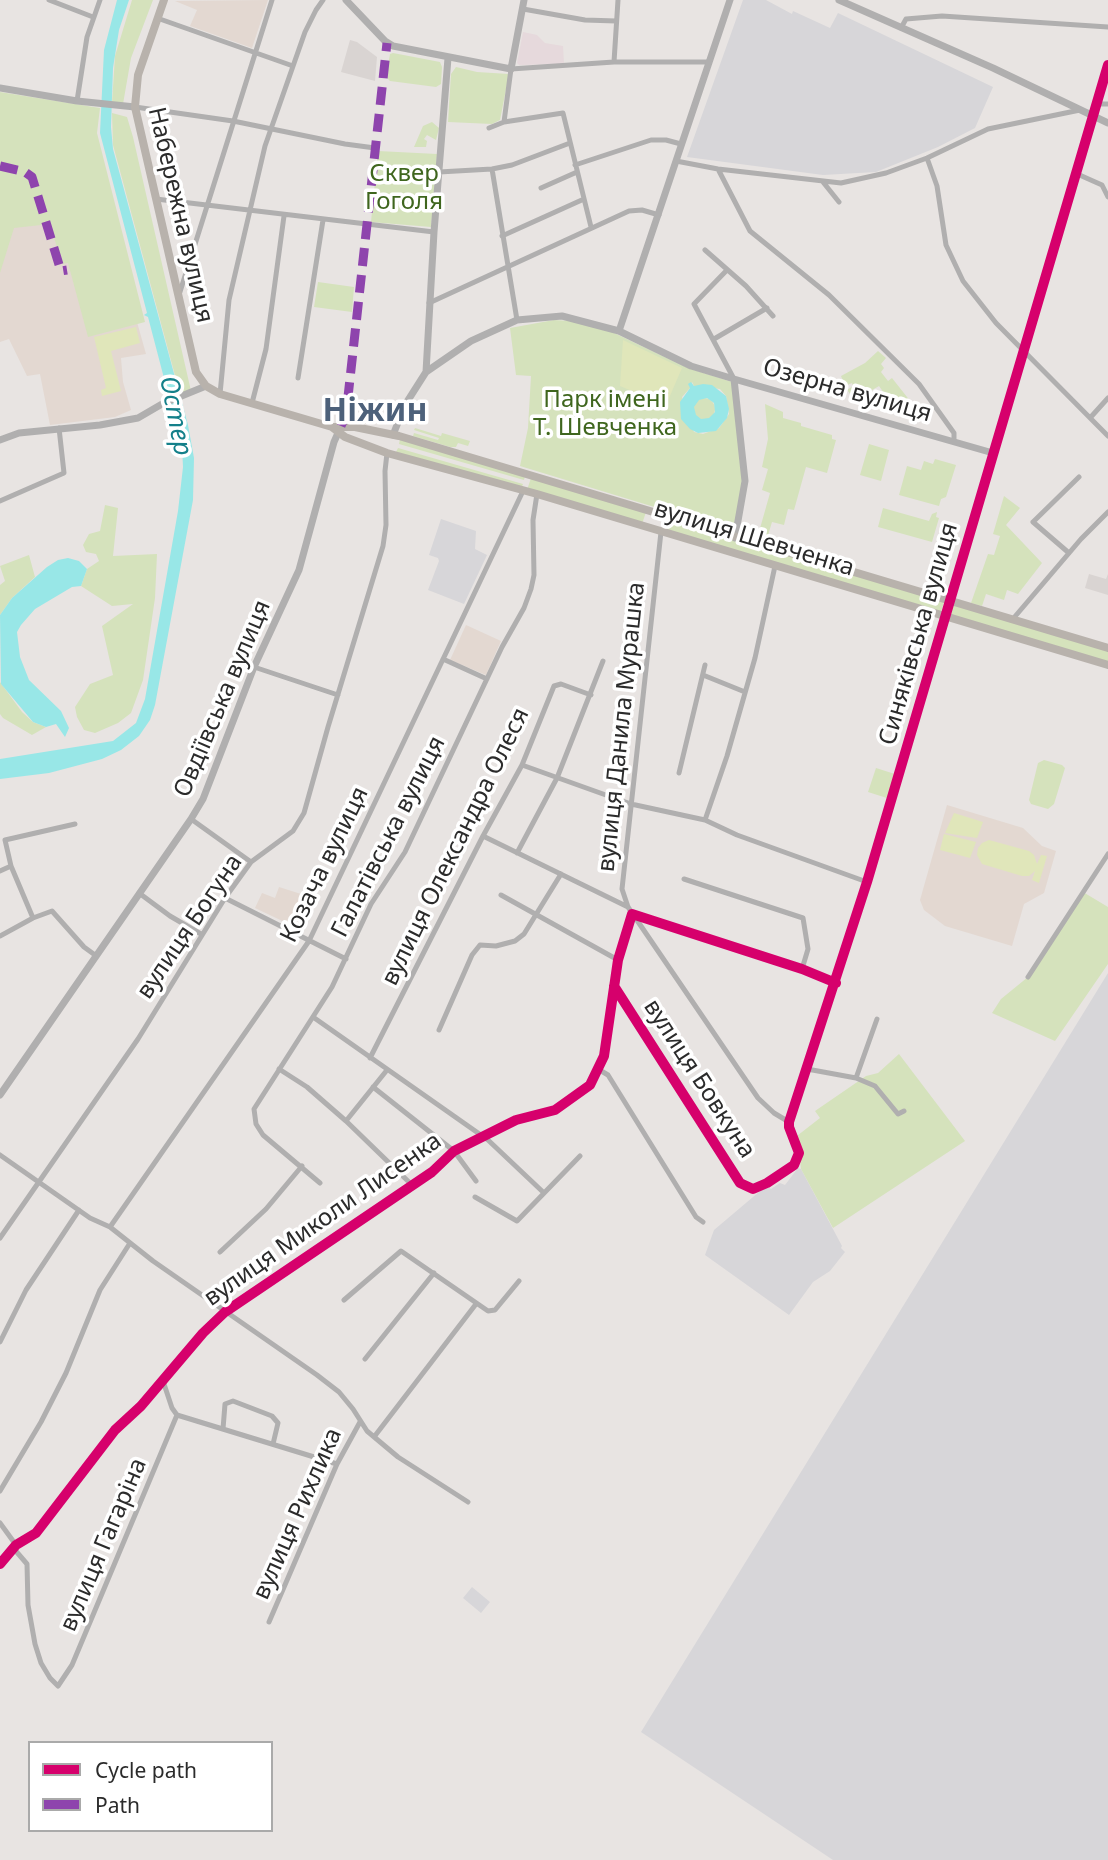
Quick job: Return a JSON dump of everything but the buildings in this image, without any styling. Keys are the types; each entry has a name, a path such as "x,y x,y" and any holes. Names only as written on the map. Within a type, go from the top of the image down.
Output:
{"main road":[{"name":"Набережна вулиця","path":"164,0 138,75 135,107 196,372 206,386"},
{"path":"206,386 217,393 337,429"},
{"name":"вулиця Шевченка","path":"337,429 393,435 1108,648"},
{"name":"вулиця Шевченка","path":"337,429 387,453 537,494 1108,666"},
{"path":"387,453 393,435"},
{"path":"523,491 529,475"},
{"path":"662,532 666,516"}],"street":[{"path":"49,0 93,18"},
{"path":"77,101 82,59 100,0"},
{"path":"178,298 272,0"},
{"path":"217,393 229,300 270,128 312,18 323,0"},
{"path":"346,0 387,43 397,48 511,69 614,62 709,62"},
{"path":"614,62 618,0"},
{"path":"620,331 730,0"},
{"path":"839,0 1108,123"},
{"path":"504,122 523,4 585,20 616,21"},
{"path":"901,28 906,19 942,16 1108,27"},
{"path":"156,18 293,66"},
{"path":"426,372 448,58"},
{"name":"Синяківська вулиця","path":"789,1122 867,882 1108,65"},
{"path":"0,88 233,121 375,148"},
{"path":"1096,104 1108,104"},
{"path":"676,161 718,169 841,183 864,179 927,158 988,129 1080,110"},
{"path":"489,128 504,122 563,113 591,227"},
{"path":"541,188 576,168 651,139 681,144"},
{"path":"439,172 492,169 519,163 570,143"},
{"path":"927,158 937,186 946,245 963,281 989,316 1108,436"},
{"path":"492,169 517,320"},
{"path":"718,169 755,236 829,295 919,384 954,433 954,442"},
{"path":"1075,173 1102,185 1108,197"},
{"path":"823,182 839,202"},
{"path":"502,236 584,199"},
{"path":"156,200 434,232"},
{"path":"429,303 591,227 635,210 659,215"},
{"path":"251,404 266,349 284,216"},
{"path":"298,378 323,220"},
{"path":"705,250 773,316"},
{"name":"Озерна вулиця","path":"727,270 694,304 734,379 993,453"},
{"path":"714,339 767,308"},
{"path":"393,435 405,405 426,372 471,341 517,320 562,316 620,331 691,366 734,379 745,481 735,538"},
{"path":"0,440 14,434 138,418 162,404 206,386"},
{"path":"1090,418 1108,398"},
{"path":"0,500 64,472 59,428"},
{"name":"Овдіївська вулиця","path":"0,1095 191,820 208,789 254,667 299,570 337,429"},
{"name":"вулиця Богуна","path":"0,1238 138,1040 225,898 251,862 293,831 304,813 383,546 387,453"},
{"path":"1069,553 1033,522 1079,477"},
{"name":"Козача вулиця","path":"110,1227 309,942 523,491"},
{"name":"Галатівська вулиця","path":"320,1183 263,1135 254,1117 254,1109 332,987 371,904 405,852 531,589 534,569 533,520 537,494"},
{"path":"1012,620 1108,512"},
{"name":"вулиця Данила Мурашка","path":"662,532 622,889 632,914 758,1098 789,1122"},
{"path":"705,821 745,692 775,566"},
{"path":"443,660 488,679"},
{"path":"517,853 556,778 604,661"},
{"path":"679,773 705,665"},
{"path":"254,667 338,695"},
{"path":"703,675 745,692"},
{"name":"вулиця Олександра Олеся","path":"370,1058 522,765 554,685 561,684 591,695"},
{"path":"522,765 631,804 705,821 867,882"},
{"path":"191,820 251,862"},
{"path":"33,918 12,866 5,840 75,824"},
{"path":"483,836 628,907"},
{"path":"1028,977 1108,854"},
{"path":"0,871 12,866"},
{"path":"439,1030 472,955 480,945 496,946 515,941 524,934 561,874"},
{"path":"684,880 803,918 808,949 802,970"},
{"path":"139,893 201,934"},
{"path":"501,895 618,960"},
{"path":"225,898 346,959"},
{"path":"0,936 52,911 84,947 95,955"},
{"path":"703,1222 695,1217 608,1075 598,1069 604,1056 618,960 632,914 836,983"},
{"name":"вулиця Бовкуна","path":"614,986 740,1183 753,1189 794,1165 799,1153 789,1122"},
{"path":"313,1017 483,1137 543,1192"},
{"path":"856,1078 877,1019"},
{"path":"279,1069 307,1087 346,1121 412,1185"},
{"name":"вулиця Миколи Лисенка","path":"0,1564 16,1545 36,1532 50,1517 115,1430 141,1406 225,1312 432,1172 454,1152 516,1120 555,1110 590,1085 598,1069"},
{"path":"807,1069 856,1078 875,1086 898,1114 904,1111"},
{"path":"346,1121 387,1070"},
{"path":"373,1087 454,1152 476,1181"},
{"path":"0,1155 90,1218 110,1227 339,1392 374,1437 398,1457 468,1502"},
{"path":"475,1197 517,1221 580,1156"},
{"path":"220,1252 266,1209 302,1166"},
{"path":"0,1342 26,1290 79,1210"},
{"path":"0,1490 41,1422 66,1373 100,1290 130,1242"},
{"path":"344,1300 401,1251 488,1311 495,1311 519,1281"},
{"path":"365,1359 433,1273"},
{"path":"374,1437 476,1304"},
{"path":"163,1381 177,1415 337,1464"},
{"path":"223,1429 225,1404 233,1401 272,1416 278,1423 272,1444"},
{"name":"вулиця Гагаріна","path":"16,1545 15,1550 27,1564 28,1605 35,1644 41,1663 58,1686 76,1655 177,1415"},
{"name":"вулиця Рихлика","path":"269,1622 337,1464 360,1422"},
{"path":"0,1523 16,1545"}],"shaded area":[{"path":"268,0 252,48 190,26 197,10 175,1"},
{"path":"743,0 766,0 792,14 793,11 830,28 838,13 993,87 975,128 938,147 876,172 823,175 687,157"},
{"path":"523,32 537,35 545,43 563,46 564,64 519,65 517,63"},
{"path":"350,40 377,57 375,81 341,72"},
{"path":"0,136 137,322 146,354 121,358 123,382 131,410 115,417 50,425 40,374 27,376 9,339 0,342"},
{"path":"441,519 476,531 475,549 487,555 464,604 428,590 439,561 429,555"},
{"path":"1089,574 1106,579 1108,574 1108,595 1085,588"},
{"path":"466,625 501,641 486,675 450,660"},
{"path":"947,805 1023,828 1042,846 1056,851 1044,893 1024,904 1012,946 945,926 924,910 920,900"},
{"path":"279,887 301,894 297,905 305,908 305,912 297,928 294,924 293,926 255,908 262,893 275,898"},
{"path":"1108,973 1108,1860 833,1860 641,1732"},
{"path":"798,1168 801,1169 845,1252 830,1271 813,1282 789,1315 705,1255 714,1230 766,1186 771,1189 780,1183 785,1185"},
{"path":"472,1587 490,1602 481,1613 463,1598"}],"green space":[{"path":"132,0 153,0 131,58 123,104 112,103 115,56"},
{"path":"390,54 440,62 441,84 436,87 390,81 386,77"},
{"path":"456,67 477,72 509,74 500,120 492,124 448,122 451,74"},
{"path":"0,92 100,108 97,133 145,322 88,337 68,263 62,264 50,224 14,228 0,273"},
{"path":"112,113 127,117 133,137 191,391 180,394 113,145"},
{"path":"432,122 439,128 436,140 427,135 424,139 427,141 426,147 414,147 423,126"},
{"name":"Сквер Гоголя","path":"378,151 437,154 431,227 371,222"},
{"path":"318,282 354,287 352,312 314,307"},
{"name":"Парк імені Т. Шевченка","path":"554,320 570,321 610,331 688,368 732,382 742,479 741,498 733,531 520,466 528,428 531,376 516,375 510,328","holes":["692,382 694,386 720,389 726,396 729,414 719,428 703,434 694,432 682,397"]},
{"path":"136,327 140,343 111,351 121,391 102,396 101,390 106,388 94,337"},
{"path":"623,340 682,368 666,405 620,386"},
{"path":"878,351 886,358 881,364 884,368 881,372 888,381 892,378 911,402 897,412 879,386 855,400 847,390 853,386 852,383 845,386 841,376 865,363"},
{"path":"704,398 714,405 715,409 708,419 704,420 694,413 693,409 700,399"},
{"path":"765,404 783,412 783,418 832,435 832,439 836,440 827,473 806,467 794,510 788,509 784,525 772,522 766,542 757,539 770,493 762,490 768,469 762,467 768,439"},
{"path":"415,428 470,441 468,446 458,443 456,447 450,447 413,436 414,433 438,440 439,438 414,430"},
{"path":"400,439 525,476 524,480 399,444"},
{"path":"869,444 889,450 881,481 860,475"},
{"path":"398,448 523,484 521,489 396,452"},
{"path":"935,459 956,465 946,497 941,499 939,506 899,495 907,466 921,470 924,461 933,464"},
{"path":"531,478 646,512 642,524 527,490"},
{"path":"1004,496 1020,508 1006,525 1042,563 1018,594 1007,590 1004,600 986,594 982,606 971,603 988,554 994,555 1000,536 993,534"},
{"path":"105,505 118,508 113,556 157,554 155,598 143,680 131,713 118,723 95,733 84,730 75,707 90,684 113,675 102,626 133,604 112,606 81,586 87,569 99,561 96,554 86,552 83,545 89,534 100,531"},
{"path":"883,508 929,521 932,514 937,512 936,517 939,518 932,542 878,527"},
{"path":"668,519 944,602 941,612 665,531"},
{"path":"29,555 35,577 12,598 0,615 0,585 5,581 0,566"},
{"path":"952,604 1108,651 1108,662 949,614"},
{"path":"0,682 22,712 33,722 46,727 32,735 3,718 0,714"},
{"path":"1044,760 1065,768 1054,804 1048,809 1031,804 1029,800 1038,763"},
{"path":"876,768 898,775 890,799 868,792"},
{"path":"954,813 983,822 977,838 945,833"},
{"path":"944,834 976,842 970,858 940,850"},
{"path":"989,840 1029,851 1034,855 1037,864 1041,855 1047,856 1039,883 1032,880 1035,871 1029,876 1022,876 982,864 977,855 978,848"},
{"path":"1083,892 1108,907 1108,964 1055,1041 992,1013 1001,999 1028,977"},
{"path":"899,1054 965,1141 833,1228 801,1169 799,1153 793,1139 820,1118 815,1111 866,1076 878,1073"}],"water":[{"name":"Остер","path":"117,0 129,0 119,30 113,68 113,149 188,425 194,458 193,500 155,705 150,720 139,736 121,750 102,759 49,773 0,779 0,759 113,741 136,723 145,699 178,511 183,467 182,447 148,317 144,315 147,313 100,133 104,50"},
{"path":"691,382 694,386 712,385 726,396 729,409 727,418 716,431 698,433 681,419 680,402 690,388 688,384","holes":["707,398 714,403 715,412 709,418 701,419 696,415 694,407 699,400"]},
{"path":"68,558 79,561 87,569 81,586 72,587 35,609 17,632 20,657 29,680 61,711 69,728 65,737 56,724 46,727 33,722 1,684 0,615 12,598 47,567 58,560"}],"marked path":[{"path":"341,426 346,415 387,43"},
{"path":"0,166 25,172 32,177 61,271 67,270"}],"cycle path":[{"path":"614,986 740,1183 753,1189 794,1165 799,1153 789,1122 867,882 1108,65"},
{"path":"0,1564 16,1545 36,1533 115,1430 141,1406 203,1333 225,1312 432,1172 454,1151 516,1120 555,1110 590,1085 604,1056 618,960 632,914 802,969 836,983"}],"district":[{"name":"Ніжин","path":"375,412"}]}
